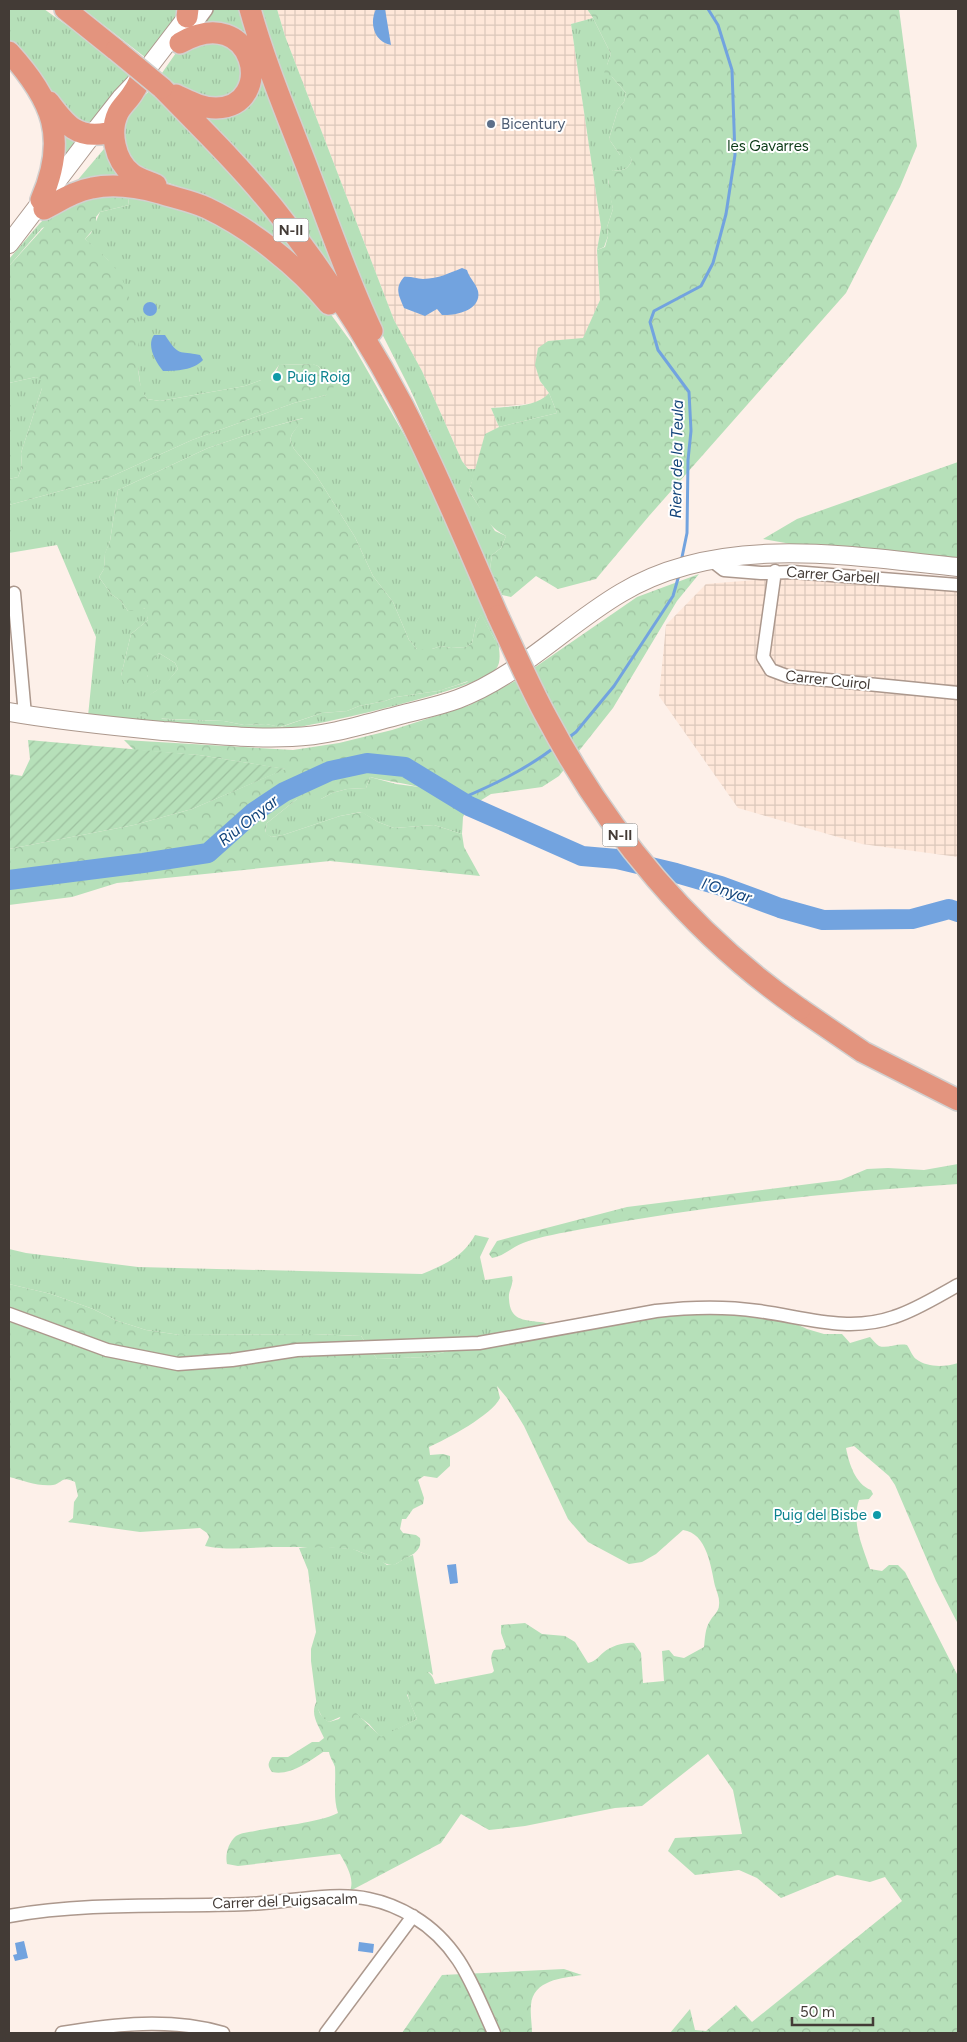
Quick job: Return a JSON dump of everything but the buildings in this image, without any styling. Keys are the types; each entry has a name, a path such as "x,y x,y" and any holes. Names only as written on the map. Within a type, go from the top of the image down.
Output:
{"highway":[{"name":"N-II","path":"66,9 162,88 218,144 291,230 350,316 395,392 440,481 498,616 546,717 590,792 632,850 680,906 740,963 800,1009 863,1052 958,1100"},
{"path":"250,9 265,56 351,283 398,383 409,418"},
{"path":"162,88 200,106 216,108 226,106 237,100 245,92 250,82 252,66 248,54 241,44 230,35 212,31 198,33 180,43"},
{"path":"9,52 30,76 58,114 71,127 81,133 105,130 134,92 141,77"},
{"path":"30,76 47,109 55,137 53,168 42,205"},
{"path":"105,130 126,168 133,174 177,198"},
{"path":"42,205 98,186 120,186 177,198 208,209 257,239 292,265 324,298 342,321 374,371 395,392"}],"main road":[{"path":"141,77 193,11"},
{"path":"9,245 180,43"},
{"path":"17,714 68,722 251,737 295,737 328,732 455,700 475,692 504,676 587,615 623,592 660,574 710,559 748,554 795,553 958,567"}],"street":[{"path":"180,43 193,11"},
{"name":"Carrer Garbell","path":"710,559 724,570 761,573 774,571 958,585"},
{"name":"Carrer Cuirol","path":"774,571 763,657 765,664 771,670 787,676 958,692"},
{"path":"14,593 17,714"},
{"path":"9,1314 107,1350 178,1364 232,1360 297,1350 479,1343 656,1310 683,1308 715,1307 757,1311 827,1324 865,1323 894,1317 958,1285"},
{"name":"Carrer del Puigsacalm","path":"9,1916 38,1911 93,1906 249,1904 343,1897 368,1898 391,1905 413,1916 444,1940 462,1962 494,2033"},
{"path":"326,2033 413,1916"},
{"path":"62,2033 126,2024 157,2024 202,2028 223,2033"}],"shaded area":[{"path":"277,9 587,9 593,18 571,24 601,227 597,250 600,300 583,339 548,341 540,381 549,393 543,400 535,403 491,408 499,427 485,435 476,469 468,469 462,461 422,371 394,320 285,36"},
{"path":"792,577 958,592 958,857 862,844 738,808 659,696 666,625 706,584"}],"green space":[{"path":"9,9 44,9 76,32 131,77 91,129 75,125 22,54 9,41"},
{"path":"83,9 181,9 177,19 146,58"},
{"path":"210,9 245,9 256,48 243,34 231,26 216,23 197,26"},
{"path":"258,9 277,9 285,36 394,320 422,371 462,461 468,469 476,469 469,491 495,531 506,536 501,548 492,555 490,569 411,391 374,318"},
{"name":"les Gavarres","path":"587,9 899,9 917,146 900,187 846,293 649,516 596,579 558,589 536,576 511,597 502,595 490,569 492,555 501,548 506,536 488,522 469,491 485,434 499,427 557,413 549,393 540,381 535,365 538,348 548,341 583,338 600,300 597,250 605,247 608,236 607,227 613,209 608,175 613,170 627,168 632,160 629,156 620,155 609,139 618,109 624,102 626,93 612,77 604,73 611,54"},
{"path":"593,18 611,54 607,65 612,77 626,93 624,102 618,109 609,139 620,155 629,155 632,160 625,169 613,170 608,181 613,209 607,227 608,236 604,247 597,250 601,227 571,24"},
{"path":"230,41 245,74 227,101 189,96 162,73 178,50 185,45"},
{"path":"258,64 349,296 200,114 211,115"},
{"path":"149,91 232,176 309,268 265,232 215,200 136,171 121,140 128,114"},
{"path":"60,128 80,140 62,166"},
{"path":"109,143 128,180 70,189"},
{"path":"111,191 213,217 250,238 324,305 351,342 426,473 498,640 500,659 496,669 484,677 430,696 361,714 285,729 243,729 88,716 96,637 57,545 9,553 9,505 108,478 192,440 294,403 326,395 331,379 318,366 312,364 279,365 274,372 272,380 261,380 245,386 160,401 147,399 141,390 138,367 108,260 85,239 91,233 100,212 129,205 128,198 42,228 9,266 9,259 53,211","holes":["303,418 290,440 294,449 316,475 355,537 373,576 393,602 409,640 417,649 432,649 441,646 451,648 466,647 472,643 476,623 481,615 495,640 467,682 438,691 396,697 359,706 347,711 322,713 281,727 266,724 244,725 224,721 162,719 147,697 165,685 178,669 175,663 159,653 151,663 147,677 121,676 131,634 148,620 146,608 128,611 121,601 111,594 99,577 104,569 105,554 110,541 118,490 208,448"]},
{"path":"116,197 128,198 129,205 100,212 96,217 96,226 85,239 111,263 125,285 137,328 140,384 147,399 160,401 245,386 261,380 272,380 279,365 313,364 318,366 334,384 333,390 326,395 294,403 192,440 108,478 9,505 9,479 18,477 22,467 21,453 42,388 42,380 36,377 9,383 9,266 57,213 77,203"},
{"path":"36,377 42,379 42,388 21,453 22,467 18,477 9,479 9,383"},
{"path":"549,393 557,413 499,427 491,408 530,404 544,398"},
{"path":"304,418 292,434 290,440 294,449 316,475 355,537 373,576 393,602 409,640 417,649 432,649 441,646 451,648 466,647 472,643 476,623 481,614 495,640 496,651 494,658 479,677 457,685 438,691 396,697 359,706 347,711 322,713 280,727 266,724 244,725 224,721 144,718 137,710 138,700 160,688 178,669 175,663 159,653 148,676 141,684 127,689 121,676 131,634 148,620 145,608 139,611 128,611 121,601 111,594 99,577 104,569 105,553 110,541 118,490 208,448"},
{"path":"958,462 958,567 870,558 763,539 797,519"},
{"path":"699,574 677,601 613,708 559,776 542,787 491,794 467,809 445,795 421,787 370,777 366,788 347,789 332,793 321,799 297,799 267,823 265,832 271,837 283,835 340,816 362,812 378,822 394,828 434,825 462,834 464,847 480,876 330,861 117,883 72,897 9,905 9,849 134,825 192,809 285,769 199,755 134,750 124,740 293,750 339,743 392,730 470,705 515,681 637,597"},
{"path":"28,740 199,755 286,769 192,809 134,825 9,849 9,774 22,776 30,759"},
{"path":"370,777 396,784 427,788 464,807 467,809 463,817 462,834 434,825 394,828 378,822 361,812 340,816 283,835 271,837 265,833 267,823 297,799 321,799 332,793 347,789 366,788"},
{"path":"958,1164 958,1184 817,1195 676,1213 537,1238 496,1257 492,1258 489,1254 497,1241 627,1207 841,1180 867,1169 924,1170"},
{"path":"475,1235 489,1238 480,1257 485,1280 512,1276 509,1299 510,1306 515,1315 528,1321 547,1323 558,1329 479,1343 425,1357 377,1359 361,1336 312,1334 180,1335 146,1330 115,1320 93,1309 51,1294 9,1284 9,1249 26,1253 138,1267 422,1274 445,1264 459,1255"},
{"path":"9,1284 51,1294 93,1309 115,1320 146,1330 180,1335 312,1334 361,1336 377,1359 425,1357 479,1343 656,1311 775,1314 807,1329 824,1334 842,1334 850,1343 870,1337 882,1347 907,1345 915,1358 926,1364 942,1366 958,1363 958,1624 936,1581 895,1485 889,1476 854,1446 846,1448 851,1466 857,1478 873,1494 869,1499 859,1500 856,1517 859,1535 870,1569 882,1571 889,1565 898,1565 905,1572 958,1676 958,2033 670,2033 690,2009 695,2030 706,2031 736,2005 752,2022 902,1901 885,1877 870,1882 837,1875 781,1898 757,1878 739,1870 695,1875 668,1851 675,1838 742,1834 733,1790 708,1754 642,1806 615,1808 525,1826 489,1830 461,1814 441,1843 350,1891 351,1876 340,1854 238,1866 227,1864 229,1846 238,1835 309,1822 338,1813 335,1796 335,1767 329,1752 323,1752 299,1767 285,1772 272,1772 269,1766 272,1757 288,1757 312,1742 319,1742 324,1738 314,1715 317,1701 320,1713 329,1722 339,1719 347,1708 355,1712 381,1737 417,1719 409,1699 408,1687 409,1681 419,1669 430,1674 435,1684 492,1673 494,1671 491,1660 492,1653 494,1650 506,1647 501,1633 501,1625 525,1623 542,1634 565,1636 575,1642 588,1663 614,1646 634,1643 641,1653 643,1683 664,1681 662,1651 669,1650 674,1656 684,1658 704,1647 707,1627 719,1607 719,1598 703,1544 691,1532 683,1530 656,1554 642,1562 629,1564 588,1542 568,1519 524,1426 507,1398 497,1386 500,1398 488,1412 429,1447 430,1455 443,1454 450,1456 450,1466 437,1478 424,1476 418,1480 424,1498 423,1504 413,1509 406,1519 402,1519 400,1529 403,1533 416,1535 420,1538 420,1545 415,1553 393,1565 350,1549 268,1547 232,1549 205,1546 209,1537 200,1528 140,1532 68,1522 73,1518 74,1502 78,1496 75,1482 65,1479 53,1485 42,1485 9,1477"},
{"path":"316,1546 353,1549 380,1560 387,1565 396,1564 413,1555 433,1675 429,1672 407,1695 417,1719 381,1738 369,1724 357,1715 340,1717 329,1722 323,1719 317,1707 311,1661 311,1649 316,1632 308,1570 299,1548"},
{"path":"564,1969 582,1975 558,1979 543,1985 537,1990 531,2005 532,2033 402,2033 442,1975"}],"water":[{"path":"376,9 385,9 391,45 380,40 374,31 373,20"},
{"path":"462,268 467,270 478,291 478,298 472,307 461,313 448,315 442,315 437,309 425,316 404,308 398,288 404,277 434,278"},
{"path":"147,302 153,302 157,309 153,316 147,316 143,312 143,306"},
{"path":"154,335 165,335 180,352 200,355 203,360 190,368 163,371 151,349"},
{"path":"456,1564 458,1583 450,1584 447,1565"},
{"path":"24,1941 28,1958 15,1961 13,1955 17,1954 15,1943"},
{"path":"359,1942 374,1944 373,1953 358,1951"}],"waterway":[{"name":"Riera de la Teula","path":"681,562 687,533 688,460 691,431 689,392 658,350 650,322 654,311 701,286 713,263 726,214 735,155 732,70 718,25 708,9"},
{"name":"Riera de la Teula","path":"568,738 576,732 614,686 673,596 679,575"},
{"name":"Riera de la Teula","path":"458,800 484,789 532,763 555,747"},
{"name":"Riu Onyar","path":"9,880 208,853 254,812 284,792 330,771 367,763 405,767 469,806 582,856 617,859 676,873 721,886 780,908 823,920 912,919 949,909 958,912"}],"place":[{"name":"Bicentury","path":"491,124"},
{"name":"Puig Roig","path":"277,377"},
{"name":"Puig del Bisbe","path":"877,1515"}],"water label":[{"name":"l'Onyar","path":"727,890"}]}
